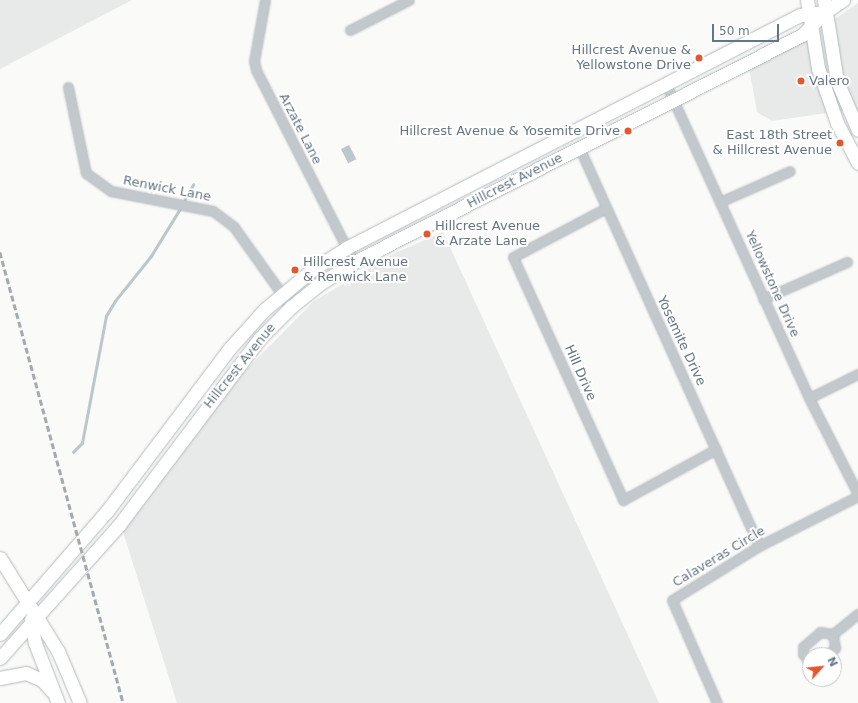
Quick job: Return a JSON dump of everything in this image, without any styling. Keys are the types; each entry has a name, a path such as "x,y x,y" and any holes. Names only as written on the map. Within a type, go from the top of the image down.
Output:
{"main road":[{"path":"808,0 818,68 837,123 858,163"},
{"name":"Hillcrest Avenue","path":"0,634 107,511 230,348 264,310 313,269 346,248 800,15 809,14 824,6 842,0"},
{"name":"Hillcrest Avenue","path":"0,658 119,525 255,344 291,307 321,282 354,262 802,35 811,27 824,6"},
{"path":"824,6 837,81 858,130"},
{"path":"0,558 28,603 34,621 35,643 57,698"},
{"path":"34,621 58,651 80,703"},
{"path":"0,678 26,673 42,680 57,698"}],"street":[{"name":"Arzate Lane","path":"265,0 254,61 256,70 354,262"},
{"path":"350,30 409,0"},
{"name":"Yellowstone Drive","path":"666,84 722,202 763,299 809,398 858,495"},
{"name":"Renwick Lane","path":"68,87 86,173 111,191 213,211 234,227 291,307"},
{"name":"Yosemite Drive","path":"579,147 759,546"},
{"path":"722,202 790,171"},
{"name":"Hill Drive","path":"606,208 513,257 623,500 716,449"},
{"path":"763,299 847,262"},
{"path":"809,398 858,374"},
{"name":"Calaveras Circle","path":"717,703 672,600 759,546 858,495"},
{"path":"803,647 820,632 833,634 858,614"},
{"path":"833,634 835,647"}],"shaded area":[{"path":"0,0 132,0 0,69"},
{"path":"858,3 858,122 853,109 772,121 757,112 749,68 818,31"},
{"path":"349,145 356,159 348,163 341,149"},
{"path":"443,232 659,703 177,703 123,532 244,372 314,301 395,253"}],"waterway":[{"path":"183,203 193,185"},
{"path":"73,452 82,443 106,316 115,301 151,256 181,207"}],"railway":[{"path":"0,252 123,703"}],"place":[{"name":"Hillcrest Avenue & Yellowstone Drive","path":"699,58"},
{"name":"Valero","path":"801,81"},
{"name":"Hillcrest Avenue & Yosemite Drive","path":"628,131"},
{"name":"East 18th Street & Hillcrest Avenue","path":"840,143"},
{"name":"Hillcrest Avenue & Arzate Lane","path":"427,234"},
{"name":"Hillcrest Avenue & Renwick Lane","path":"295,270"}]}
